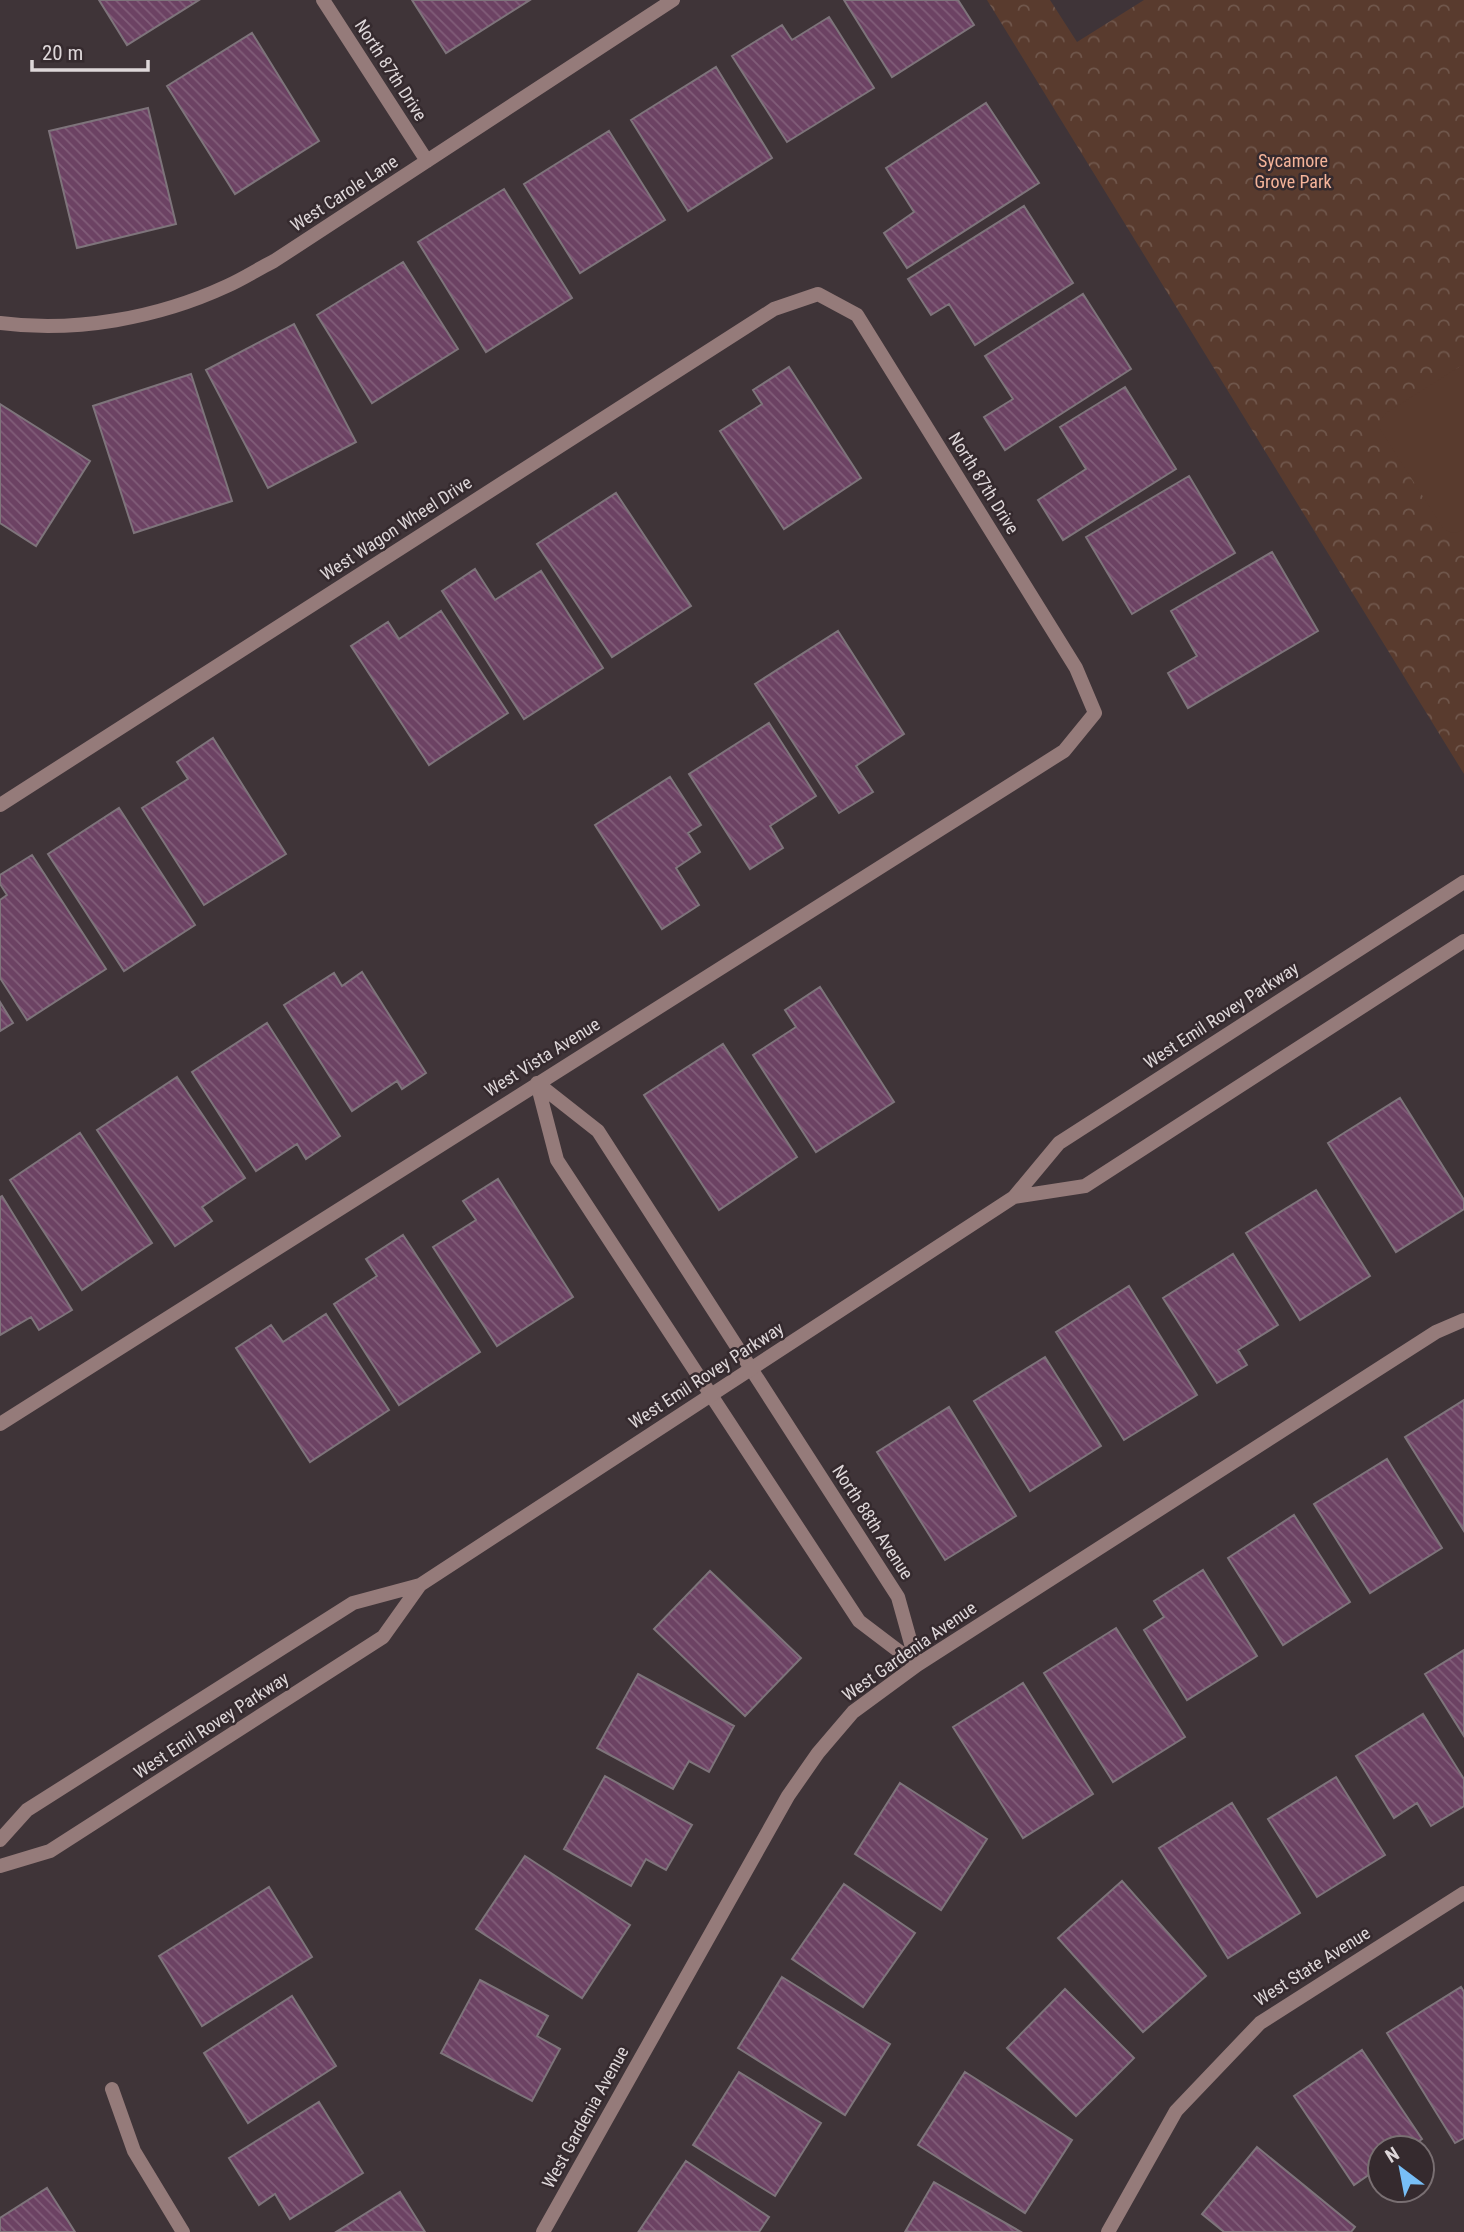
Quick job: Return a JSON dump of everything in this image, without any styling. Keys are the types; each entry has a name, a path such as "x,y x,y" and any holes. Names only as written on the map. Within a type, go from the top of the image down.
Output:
{"street":[{"name":"North 87th Drive","path":"323,0 428,162"},
{"name":"West Carole Lane","path":"0,323 20,326 92,324 167,309 226,287 274,261 673,0"},
{"name":"North 87th Drive","path":"818,294 856,315 1076,668 1095,713"},
{"name":"West Wagon Wheel Drive","path":"0,805 774,309 818,294"},
{"name":"West Vista Avenue","path":"0,1424 1064,751 1095,713"},
{"name":"West Emil Rovey Parkway","path":"0,1840 27,1810 352,1603 420,1585 752,1369 1014,1197 1059,1143 1464,882"},
{"name":"West Emil Rovey Parkway","path":"1014,1197 1085,1185 1464,941"},
{"name":"North 88th Avenue","path":"537,1083 598,1132 898,1597 917,1665"},
{"path":"537,1083 556,1160 859,1621 917,1665"},
{"name":"West Gardenia Avenue","path":"543,2232 788,1796 818,1753 853,1712 917,1665 1436,1332 1464,1320"},
{"name":"West Emil Rovey Parkway","path":"0,1866 50,1851 383,1637 420,1585"},
{"name":"West State Avenue","path":"1108,2232 1176,2111 1259,2022 1464,1893"},
{"path":"113,2089 134,2151 183,2232"}],"green space":[{"name":"Sycamore Grove Park","path":"987,0 1050,0 1077,42 1144,0 1464,0 1464,774"},
{"path":"1464,364 1464,529 1454,533 1443,528 1380,429 1380,421 1386,413"}],"building":[{"path":"99,0 199,0 127,45"},
{"path":"412,0 530,0 446,53"},
{"path":"844,0 958,0 974,25 892,77"},
{"path":"829,17 874,88 787,142 732,56 782,25 792,40"},
{"path":"252,33 319,141 235,194 167,86"},
{"path":"716,67 772,158 688,211 631,120"},
{"path":"986,103 1039,183 907,268 884,233 914,212 886,168"},
{"path":"148,108 176,224 77,248 49,131"},
{"path":"609,131 665,220 580,273 524,184"},
{"path":"504,189 572,298 486,352 418,242"},
{"path":"1024,206 1073,283 975,345 949,304 931,315 908,279"},
{"path":"403,262 458,349 372,403 317,315"},
{"path":"1083,294 1131,369 1005,450 984,417 1013,399 985,356"},
{"path":"294,324 356,442 268,488 206,370"},
{"path":"789,367 861,478 784,529 720,431 762,404 753,390"},
{"path":"191,374 232,501 134,533 93,406"},
{"path":"1125,387 1176,469 1063,540 1038,500 1086,469 1060,427"},
{"path":"0,404 90,461 36,546 0,523"},
{"path":"1189,476 1235,553 1132,614 1086,537"},
{"path":"616,493 691,606 612,657 537,544"},
{"path":"1272,552 1318,631 1188,708 1168,673 1197,656 1171,611"},
{"path":"475,569 495,600 541,571 603,668 524,719 442,591"},
{"path":"441,611 508,713 429,765 351,646 388,622 399,639"},
{"path":"838,631 904,734 856,766 873,792 839,813 755,684"},
{"path":"769,723 816,796 770,826 783,848 750,869 689,774"},
{"path":"213,738 286,854 204,905 142,808 188,779 177,762"},
{"path":"670,777 701,825 688,833 700,852 676,868 699,905 662,929 595,825"},
{"path":"119,808 195,925 124,971 48,854"},
{"path":"32,855 106,969 27,1020 0,978 0,900 7,895 0,884 0,875"},
{"path":"362,972 426,1073 402,1089 397,1081 352,1111 284,1005 334,973 342,986"},
{"path":"820,987 894,1102 816,1152 753,1055 796,1027 785,1010"},
{"path":"0,1002 13,1023 0,1031"},
{"path":"267,1023 340,1136 306,1159 297,1144 256,1171 192,1072"},
{"path":"723,1044 797,1157 719,1210 644,1095"},
{"path":"177,1077 245,1178 202,1207 212,1221 175,1246 97,1130"},
{"path":"1400,1098 1464,1200 1464,1209 1396,1252 1328,1143"},
{"path":"80,1133 152,1243 82,1290 10,1180"},
{"path":"498,1179 573,1297 497,1346 433,1247 476,1220 463,1201"},
{"path":"1316,1190 1370,1276 1300,1320 1246,1233"},
{"path":"2,1196 72,1310 39,1330 31,1317 0,1335 0,1197"},
{"path":"403,1235 480,1352 399,1405 334,1304 377,1276 366,1259"},
{"path":"1233,1254 1278,1325 1238,1350 1247,1365 1217,1383 1163,1298"},
{"path":"1129,1286 1197,1395 1124,1440 1056,1332"},
{"path":"326,1314 389,1410 310,1462 236,1348 271,1325 283,1342"},
{"path":"1045,1357 1101,1446 1030,1491 974,1401"},
{"path":"1464,1400 1464,1531 1405,1437"},
{"path":"949,1407 1016,1516 945,1560 877,1452"},
{"path":"1387,1459 1442,1548 1370,1593 1314,1504"},
{"path":"1294,1515 1350,1602 1283,1645 1228,1558"},
{"path":"1203,1570 1257,1656 1187,1700 1144,1630 1164,1617 1154,1601"},
{"path":"710,1571 801,1658 745,1716 654,1629"},
{"path":"1116,1628 1185,1737 1113,1782 1044,1673"},
{"path":"1464,1650 1464,1736 1425,1674"},
{"path":"638,1674 734,1726 709,1772 689,1761 673,1789 597,1748"},
{"path":"1023,1683 1093,1794 1023,1838 953,1727"},
{"path":"1423,1714 1464,1779 1464,1806 1431,1826 1417,1803 1394,1818 1356,1756"},
{"path":"605,1776 692,1825 666,1870 646,1859 631,1886 564,1849"},
{"path":"1336,1777 1385,1855 1317,1897 1268,1819"},
{"path":"900,1783 987,1839 941,1910 855,1854"},
{"path":"1232,1803 1300,1913 1228,1958 1159,1848"},
{"path":"525,1856 630,1925 582,1998 476,1929"},
{"path":"1122,1881 1206,1976 1143,2032 1058,1938"},
{"path":"844,1884 915,1933 863,2007 792,1959"},
{"path":"269,1887 312,1957 202,2026 159,1956"},
{"path":"782,1977 890,2044 845,2115 738,2048"},
{"path":"480,1980 548,2016 537,2036 560,2049 532,2101 441,2053"},
{"path":"1461,1987 1464,1992 1464,2138 1455,2143 1387,2033"},
{"path":"1065,1989 1134,2058 1076,2116 1007,2048"},
{"path":"292,1996 336,2066 248,2123 204,2053"},
{"path":"1362,2050 1419,2134 1366,2134 1366,2177 1354,2185 1294,2096"},
{"path":"739,2072 821,2123 775,2196 693,2145"},
{"path":"965,2072 1072,2140 1025,2213 918,2145"},
{"path":"319,2102 363,2173 290,2219 275,2194 259,2205 229,2158"},
{"path":"1257,2147 1355,2227 1351,2232 1224,2232 1202,2214"},
{"path":"686,2161 769,2217 759,2232 639,2231"},
{"path":"934,2182 1021,2232 905,2232"},
{"path":"47,2188 75,2232 0,2232 0,2218"},
{"path":"400,2192 425,2232 336,2232"}]}
